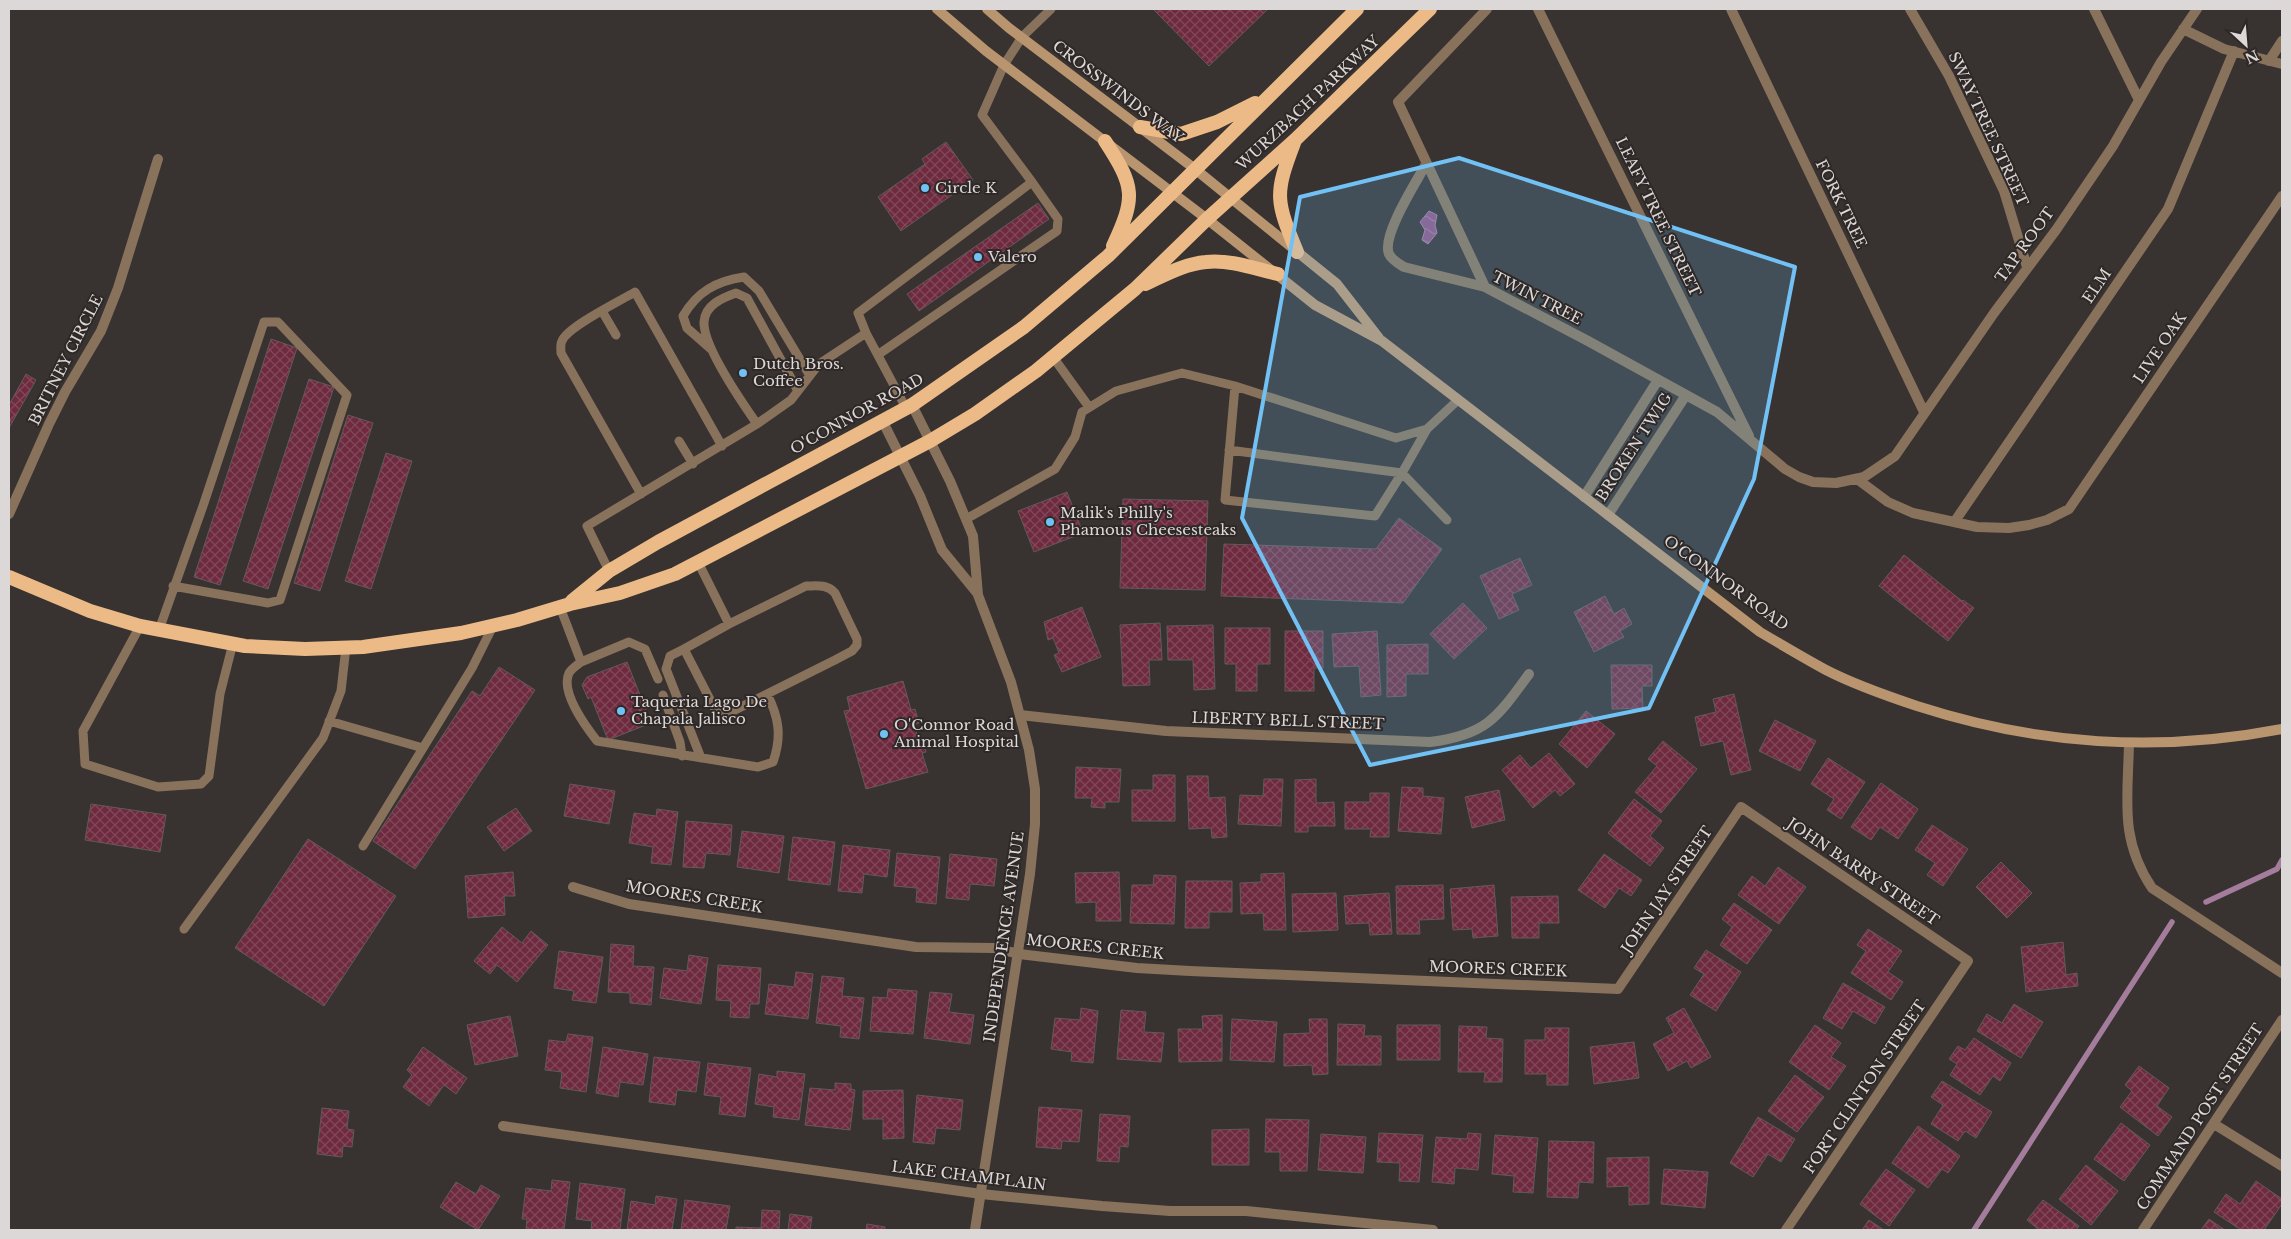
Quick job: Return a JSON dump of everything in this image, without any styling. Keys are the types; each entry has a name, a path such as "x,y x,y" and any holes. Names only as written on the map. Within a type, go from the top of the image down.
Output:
{"highway":[{"name":"WURZBACH PARKWAY","path":"1171,192 1356,9"},
{"name":"WURZBACH PARKWAY","path":"1207,218 1295,140 1430,9"},
{"path":"1140,127 1181,134 1216,122 1267,97"},
{"path":"1295,140 1281,176 1279,200 1297,252"},
{"path":"1105,141 1122,167 1131,195 1125,219 1108,256"},
{"name":"O'CONNOR ROAD","path":"565,605 609,571 765,483 909,407 1024,327 1108,256 1171,192"},
{"name":"O'CONNOR ROAD","path":"9,577 90,611 140,626 232,643 305,649 346,648 416,641 493,626 565,605 620,593 675,574 930,441 975,414 1053,357 1135,288 1207,218"},
{"path":"1135,288 1181,267 1208,261 1232,263 1278,274"}],"main road":[{"path":"937,9 1004,65 1171,192"},
{"name":"CROSSWINDS WAY","path":"987,9 1230,198"},
{"name":"O'CONNOR ROAD","path":"1171,192 1207,218 1315,305 1382,341 1760,632 1827,670 1884,695 1948,716 2006,731 2065,740 2141,744 2237,738 2282,729"},
{"name":"O'CONNOR ROAD","path":"1230,198 1337,284 1382,341"}],"street":[{"path":"1485,287 1398,102 1487,9"},
{"name":"LEAFY TREE STREET","path":"1538,9 1750,440"},
{"name":"FORK TREE","path":"1731,9 1924,412"},
{"name":"SWAY TREE STREET","path":"1910,9 1949,76 2004,191 2027,267"},
{"path":"2094,9 2139,100"},
{"name":"TAP ROOT","path":"1750,440 1785,469 1814,482 1836,483 1857,479 1879,469 1895,456 1924,412 2113,146 2139,100 2197,9"},
{"path":"2183,30 2234,51 2282,64"},
{"path":"2269,61 2282,42"},
{"name":"ELM","path":"1955,521 2168,209 2234,51"},
{"name":"BRITNEY CIRCLE","path":"9,514 65,392 101,331 118,288 158,159"},
{"name":"TWIN TREE","path":"1426,164 1392,229 1388,248 1389,254 1394,261 1404,267 1485,287 1717,412 1750,440"},
{"name":"LIVE OAK","path":"1955,521 1977,527 2009,528 2029,525 2061,514 2069,509 2282,196"},
{"name":"BROKEN TWIG","path":"1584,497 1658,380"},
{"name":"BROKEN TWIG","path":"1608,516 1686,395"},
{"name":"INDEPENDENCE AVENUE","path":"909,407 930,441 950,481 973,536 978,595 1011,682 1029,750 1035,789 1035,824 1019,954 975,1230"},
{"name":"INDEPENDENCE AVENUE","path":"883,422 920,496 942,550 978,595"},
{"path":"1857,479 1888,502 1905,509 1955,521"},
{"name":"LIBERTY BELL STREET","path":"1020,715 1166,731 1430,742 1458,738 1484,726 1506,706 1529,674"},
{"path":"2129,743 2129,839 2143,875 2152,888 2282,973"},
{"name":"JOHN BARRY STREET","path":"1740,807 1968,961"},
{"name":"JOHN JAY STREET","path":"1618,989 1740,807"},
{"name":"MOORES CREEK","path":"573,888 630,904 906,945 994,948 1019,954 1137,968 1618,989"},
{"name":"FORT CLINTON STREET","path":"1786,1230 1968,961"},
{"name":"COMMAND POST STREET","path":"2143,1230 2282,1020"},
{"path":"2214,1124 2282,1166"},
{"name":"LAKE CHAMPLAIN","path":"503,1126 981,1194 1170,1211 1246,1211 1433,1230"}],"lane":[{"path":"878,354 1057,231 1058,219 982,115 1004,65 1022,37 1051,9"},
{"path":"909,407 866,333 858,313 1032,182"},
{"path":"757,424 711,350 687,328 683,316 691,303 703,291 726,280 744,277 759,291 810,376"},
{"path":"641,494 561,353 562,341 569,331 602,311 635,292 722,446"},
{"path":"711,350 704,322 710,306 720,299 736,293 747,298 798,391"},
{"path":"602,311 616,335"},
{"path":"159,630 174,586 203,506 264,322 278,322 347,395 280,600 268,603 174,586"},
{"path":"609,571 587,526 757,424 791,400 819,364 866,333"},
{"path":"1053,357 1089,407"},
{"path":"966,518 1055,469 1075,438 1082,412 1089,407 1116,392 1182,373 1235,386 1396,438 1427,428"},
{"path":"1235,386 1224,500 1375,516 1427,428 1458,400"},
{"path":"680,441 693,464"},
{"path":"1229,450 1402,473 1447,520"},
{"path":"698,562 730,624"},
{"path":"684,649 716,712 727,714 852,651 857,645 857,639 836,593 830,588 822,586 806,586 670,656 666,669 701,758"},
{"path":"565,605 580,662"},
{"path":"140,626 83,731 85,764 158,787 201,784 208,776 220,694 232,643"},
{"path":"363,846 472,668 493,626"},
{"path":"658,679 645,649 629,642 580,662 569,673 567,685 580,720 597,741 758,767 773,762 778,748 777,713 767,694"},
{"path":"184,929 323,738 341,691 346,648"},
{"path":"663,695 680,742 682,756"},
{"path":"329,721 423,748"}],"highlighted area":[{"path":"1459,158 1795,267 1754,479 1649,708 1370,765 1242,518 1300,197"}],"water":[{"path":"1429,211 1437,215 1435,225 1437,233 1428,244 1422,240 1425,230 1420,222"}],"building":[{"path":"1153,9 1268,9 1209,66"},
{"name":"Circle K","path":"946,142 973,180 901,231 878,197 925,164 922,159"},
{"name":"Valero","path":"1038,203 1049,219 919,311 907,294"},
{"path":"271,339 297,348 220,585 194,577"},
{"path":"26,374 36,380 9,428 9,405"},
{"path":"309,379 334,387 268,589 243,581"},
{"path":"348,415 373,423 320,591 294,583"},
{"path":"386,453 412,461 371,589 345,581"},
{"name":"Malik's Philly's Phamous Cheesesteaks","path":"1067,492 1083,533 1034,552 1018,511"},
{"path":"1123,499 1208,501 1205,590 1120,588"},
{"path":"1399,518 1442,549 1403,603 1221,596 1224,544 1376,549"},
{"path":"1904,555 1962,601 1974,608 1948,641 1879,586"},
{"path":"1520,558 1532,585 1512,594 1519,610 1499,619 1480,576"},
{"path":"1605,596 1614,614 1624,608 1632,624 1620,631 1624,637 1594,652 1574,612"},
{"path":"1463,603 1487,628 1454,659 1430,634"},
{"path":"1082,607 1101,657 1062,672 1054,655 1059,653 1053,638 1048,640 1044,622"},
{"path":"1160,623 1162,660 1149,660 1150,685 1123,686 1120,625"},
{"path":"1213,625 1215,689 1194,690 1193,660 1168,660 1167,626"},
{"path":"1225,628 1270,628 1270,664 1257,664 1257,691 1236,691 1236,664 1225,664"},
{"path":"1285,631 1323,631 1323,668 1314,668 1314,691 1285,691"},
{"path":"1377,631 1381,695 1361,697 1359,666 1334,667 1332,634"},
{"path":"1428,644 1428,674 1406,674 1406,696 1387,697 1387,645"},
{"name":"Taqueria Lago De Chapala Jalisco","path":"627,662 651,723 608,740 591,697 588,699 582,685 587,677"},
{"path":"1611,665 1652,665 1652,686 1642,686 1643,708 1612,709"},
{"path":"499,667 535,690 415,869 373,841 472,691 480,696"},
{"name":"O'Connor Road Animal Hospital","path":"903,681 911,710 915,709 919,723 914,725 920,743 923,742 926,752 922,753 928,772 866,789 844,711 850,710 847,697"},
{"path":"1734,694 1751,770 1731,775 1723,741 1701,746 1695,717 1716,712 1713,699"},
{"path":"1586,711 1615,734 1587,768 1559,744"},
{"path":"1775,720 1816,741 1800,771 1759,751"},
{"path":"1663,741 1697,769 1661,813 1635,792 1657,766 1648,759"},
{"path":"1549,753 1575,784 1560,796 1555,790 1533,808 1502,770 1520,755 1531,768"},
{"path":"1828,758 1865,782 1841,819 1827,810 1834,799 1811,784"},
{"path":"1076,767 1121,769 1119,802 1105,802 1105,808 1091,807 1092,798 1075,798"},
{"path":"1153,775 1175,775 1175,821 1132,821 1132,790 1153,790"},
{"path":"1187,776 1208,776 1209,798 1225,797 1227,837 1212,838 1211,828 1189,829"},
{"path":"1264,779 1283,779 1281,826 1238,824 1240,795 1263,796"},
{"path":"1316,779 1316,803 1334,802 1335,826 1308,826 1308,832 1295,832 1295,780"},
{"path":"1881,783 1918,809 1898,839 1880,827 1871,840 1851,827"},
{"path":"570,784 615,791 609,824 564,816"},
{"path":"1402,787 1423,788 1423,796 1444,798 1441,834 1398,831"},
{"path":"1499,790 1505,820 1472,828 1465,797"},
{"path":"1370,793 1389,793 1389,837 1370,837 1371,829 1345,829 1345,802 1370,802"},
{"path":"1634,799 1662,821 1650,836 1664,848 1650,866 1608,833"},
{"path":"91,804 166,815 160,852 85,840"},
{"path":"516,808 532,831 504,851 487,827"},
{"path":"657,809 678,812 671,865 651,863 653,847 629,843 634,813 656,816"},
{"path":"686,821 732,825 730,855 706,853 704,868 683,867"},
{"path":"1932,825 1968,849 1943,886 1927,875 1935,863 1915,850"},
{"path":"742,831 784,836 779,873 737,867"},
{"path":"793,837 835,842 830,885 788,880"},
{"path":"308,839 396,896 324,1006 235,948"},
{"path":"843,845 890,850 887,877 864,874 862,893 838,891"},
{"path":"897,853 940,857 936,904 916,902 917,888 894,886"},
{"path":"950,854 997,859 994,886 970,884 969,900 946,898"},
{"path":"1604,854 1642,880 1631,896 1619,888 1605,908 1578,890"},
{"path":"2001,862 2032,893 2007,918 1976,887"},
{"path":"1778,867 1806,887 1779,924 1738,895 1752,876 1765,886"},
{"path":"513,872 515,896 504,896 505,915 468,918 465,876"},
{"path":"1119,872 1121,921 1096,921 1096,902 1076,903 1075,873"},
{"path":"1284,873 1286,930 1264,930 1263,913 1241,914 1240,883 1261,882 1261,874"},
{"path":"1154,875 1176,876 1174,924 1130,923 1132,885 1153,885"},
{"path":"1186,881 1232,881 1232,912 1209,912 1209,928 1185,928"},
{"path":"1443,885 1444,919 1419,920 1420,934 1397,934 1396,886"},
{"path":"1494,885 1498,936 1473,938 1472,929 1453,930 1450,889"},
{"path":"1336,893 1338,930 1293,932 1292,894"},
{"path":"1389,893 1392,934 1370,935 1369,923 1346,924 1344,896"},
{"path":"1558,896 1559,923 1539,923 1539,938 1512,938 1511,897"},
{"path":"1734,903 1772,930 1747,964 1720,945 1732,927 1722,919"},
{"path":"502,927 522,943 531,931 548,945 517,982 497,965 490,974 474,961"},
{"path":"1868,929 1902,951 1888,972 1903,982 1891,1000 1851,973 1866,951 1857,945"},
{"path":"2063,942 2066,975 2077,973 2078,986 2026,992 2021,947"},
{"path":"611,944 634,946 633,966 654,967 651,1005 630,1003 630,993 608,992"},
{"path":"1706,950 1741,972 1716,1011 1690,995 1704,974 1694,968"},
{"path":"559,951 603,957 596,1003 572,1000 574,991 554,988"},
{"path":"689,955 708,958 701,1004 660,998 664,968 687,971"},
{"path":"718,965 761,968 759,1004 750,1004 749,1018 730,1017 731,1001 716,1000"},
{"path":"796,972 813,974 808,1019 765,1014 769,984 794,987"},
{"path":"822,976 844,978 842,996 864,998 859,1039 840,1037 841,1026 816,1023"},
{"path":"1843,983 1885,1007 1875,1024 1853,1011 1842,1029 1823,1018"},
{"path":"888,989 917,991 913,1034 870,1031 873,997 887,998"},
{"path":"930,992 952,994 949,1012 974,1015 970,1044 924,1038"},
{"path":"2014,1004 2043,1022 2021,1058 1977,1031 1987,1014 2002,1023"},
{"path":"1081,1008 1098,1011 1093,1063 1071,1061 1072,1052 1051,1049 1055,1018 1080,1020"},
{"path":"1684,1008 1711,1057 1691,1068 1687,1061 1668,1071 1653,1044 1674,1033 1666,1018"},
{"path":"1121,1010 1146,1012 1144,1032 1164,1033 1161,1062 1117,1059"},
{"path":"1222,1015 1222,1061 1179,1062 1178,1029 1203,1029 1202,1016"},
{"path":"510,1016 518,1056 475,1065 467,1025"},
{"path":"1232,1019 1277,1022 1274,1062 1230,1060"},
{"path":"1309,1019 1327,1019 1328,1074 1313,1075 1312,1065 1284,1066 1284,1034 1310,1033"},
{"path":"1338,1024 1365,1025 1364,1036 1381,1036 1381,1065 1337,1065"},
{"path":"1397,1025 1440,1025 1440,1060 1397,1060"},
{"path":"1815,1025 1841,1043 1831,1057 1846,1066 1829,1090 1789,1062"},
{"path":"1459,1026 1487,1027 1486,1038 1503,1039 1502,1082 1484,1082 1485,1072 1458,1072"},
{"path":"1545,1028 1569,1028 1568,1085 1547,1085 1547,1074 1525,1074 1525,1040 1545,1040"},
{"path":"568,1034 593,1037 586,1092 560,1088 562,1072 545,1070 549,1040 566,1042"},
{"path":"1974,1038 2011,1063 2000,1081 1993,1076 1980,1095 1950,1075 1957,1064 1949,1059 1958,1046 1965,1050"},
{"path":"1634,1042 1639,1078 1594,1084 1590,1047"},
{"path":"423,1047 467,1078 456,1094 444,1085 429,1106 403,1087 412,1075 407,1070"},
{"path":"603,1047 648,1054 643,1085 620,1082 618,1097 596,1093"},
{"path":"654,1057 700,1062 696,1092 677,1090 675,1105 649,1102"},
{"path":"708,1063 751,1068 745,1117 719,1114 721,1097 704,1095"},
{"path":"2139,1066 2169,1088 2157,1106 2172,1117 2158,1136 2120,1107 2132,1091 2125,1085"},
{"path":"777,1071 805,1074 799,1120 773,1117 774,1107 755,1104 759,1074 777,1077"},
{"path":"1795,1075 1824,1097 1797,1132 1768,1111"},
{"path":"1942,1081 1992,1112 1976,1138 1965,1131 1958,1141 1931,1124 1943,1105 1931,1097"},
{"path":"835,1083 851,1084 851,1089 855,1090 850,1130 805,1125 810,1088 835,1090"},
{"path":"903,1090 904,1138 883,1139 883,1119 863,1119 863,1091"},
{"path":"917,1095 963,1100 960,1130 936,1128 934,1144 913,1142"},
{"path":"1039,1107 1082,1110 1079,1142 1062,1141 1061,1149 1036,1147"},
{"path":"322,1108 349,1111 347,1129 354,1130 352,1147 343,1146 342,1157 317,1154"},
{"path":"1100,1114 1130,1116 1128,1147 1120,1146 1119,1162 1097,1161"},
{"path":"1758,1117 1795,1139 1781,1162 1768,1154 1753,1177 1730,1163"},
{"path":"1266,1119 1309,1120 1307,1171 1280,1171 1280,1152 1265,1152"},
{"path":"2121,1123 2150,1145 2124,1181 2094,1159"},
{"path":"1918,1126 1960,1156 1948,1173 1942,1169 1928,1188 1892,1163"},
{"path":"1249,1129 1249,1165 1212,1165 1212,1130"},
{"path":"1379,1133 1423,1135 1419,1182 1399,1181 1400,1163 1377,1162"},
{"path":"1468,1133 1481,1134 1478,1170 1455,1168 1454,1184 1432,1182 1436,1137 1467,1139"},
{"path":"1321,1134 1366,1137 1363,1173 1318,1170"},
{"path":"1495,1135 1538,1138 1533,1193 1513,1192 1514,1176 1492,1174"},
{"path":"1549,1141 1594,1142 1593,1183 1579,1182 1578,1198 1547,1197"},
{"path":"1649,1157 1649,1204 1629,1205 1629,1186 1607,1187 1607,1158"},
{"path":"2086,1165 2118,1191 2091,1225 2059,1199"},
{"path":"1664,1169 1708,1172 1705,1208 1661,1204"},
{"path":"1886,1169 1915,1190 1889,1226 1860,1204"},
{"path":"552,1180 570,1182 564,1230 526,1230 527,1219 522,1219 526,1188 551,1191"},
{"path":"2256,1181 2282,1199 2282,1204 2264,1230 2241,1230 2214,1212 2226,1194 2240,1204"},
{"path":"456,1182 476,1194 481,1185 500,1196 478,1230 440,1207"},
{"path":"580,1183 625,1189 620,1230 591,1230 592,1221 576,1219"},
{"path":"656,1196 677,1199 672,1230 627,1230 631,1201 655,1205"},
{"path":"685,1200 730,1206 726,1230 681,1230"},
{"path":"2043,1200 2079,1226 2076,1230 2039,1230 2027,1220"},
{"path":"762,1210 780,1211 779,1230 736,1230 736,1227 761,1228"},
{"path":"790,1214 812,1217 810,1230 788,1230"},
{"path":"2209,1219 2225,1230 2201,1230"},
{"path":"1869,1220 1884,1230 1862,1230"},
{"path":"867,1224 885,1227 885,1230 866,1230"}],"waterway":[{"path":"2206,902 2277,869 2282,860"},
{"path":"1974,1230 2172,922"}],"place":[{"name":"Circle K","path":"925,188"},
{"name":"Valero","path":"978,257"},
{"name":"Dutch Bros. Coffee","path":"743,373"},
{"name":"Malik's Philly's Phamous Cheesesteaks","path":"1050,522"},
{"name":"Taqueria Lago De Chapala Jalisco","path":"621,711"},
{"name":"O'Connor Road Animal Hospital","path":"884,734"}]}
